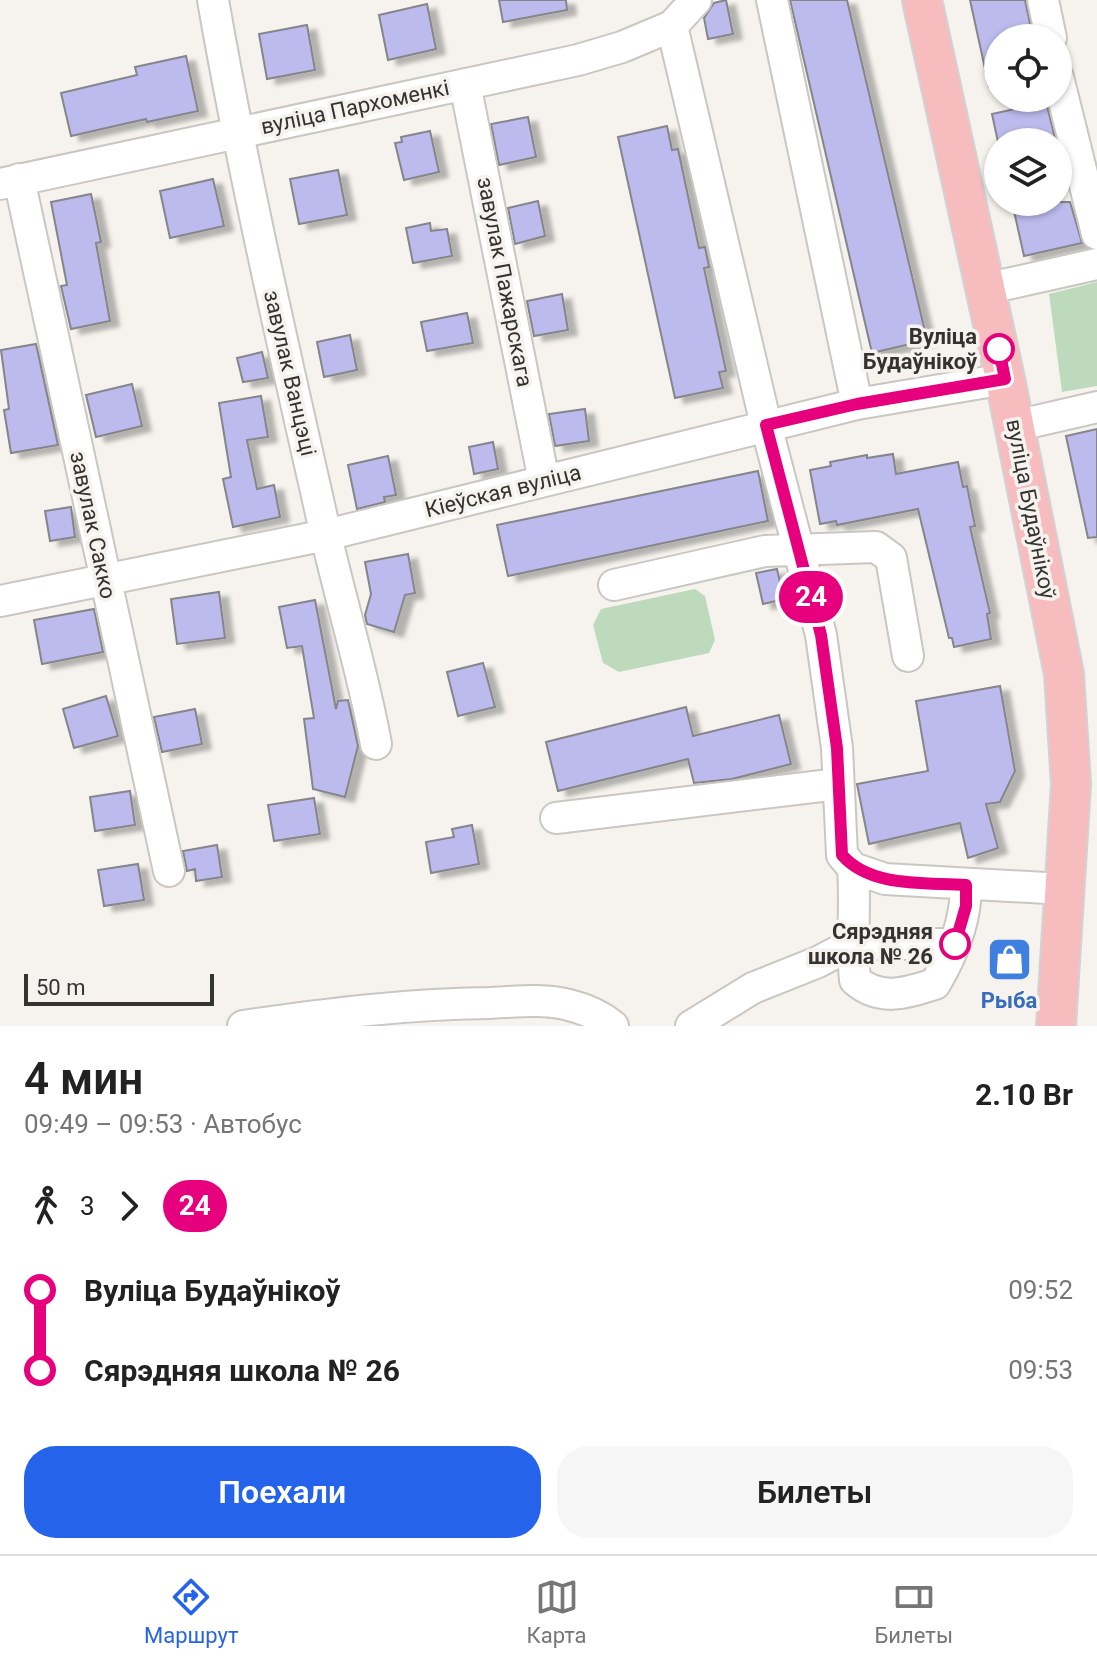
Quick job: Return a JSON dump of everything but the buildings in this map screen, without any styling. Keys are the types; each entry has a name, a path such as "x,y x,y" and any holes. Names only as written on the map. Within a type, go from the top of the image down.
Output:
{"main road":[{"name":"вуліца Будаўнікоў","path":"922,0 1015,426 1064,674 1072,774 1056,1026"}],"street":[{"name":"завулак Ванцэці","path":"213,0 236,132 376,744"},
{"name":"вуліца Пархоменкі","path":"10,182 593,56 672,26 696,0"},
{"path":"772,0 857,404"},
{"path":"1043,0 1048,24"},
{"path":"672,26 766,425 821,635 837,748 842,855 853,868 885,879 1064,889"},
{"name":"завулак Пажарскага","path":"465,84 544,481"},
{"path":"1067,112 1097,234"},
{"name":"завулак Сакко","path":"10,182 104,578 169,871"},
{"path":"985,289 1097,264"},
{"name":"Кіеўская вуліца","path":"0,601 326,535 857,404 1005,379"},
{"path":"1015,426 1097,407"},
{"path":"614,585 765,551 876,547 891,558 908,656"},
{"path":"556,818 838,784"},
{"path":"853,868 855,980 867,991 885,994 909,992 935,984 955,944 966,906 966,885"},
{"path":"691,1026 753,988 818,962 852,944 955,944"},
{"path":"243,1026 358,1010 451,1003 538,1002 567,1004 603,1017 613,1026"}],"green space":[{"path":"1097,282 1097,386 1062,392 1049,294"},
{"path":"695,589 705,596 715,640 709,653 619,672 603,663 593,625 601,609"}],"bus line":[{"name":"24","path":"955,944 966,906 966,885 885,879 853,868 842,855 837,748 821,635 766,425 857,404 1005,379 999,349"}],"place":[{"name":"Вуліца Будаўнікоў","path":"999,349"},
{"name":"Сярэдняя школа № 26","path":"955,944"},
{"name":"Рыба","path":"1009,959"}]}
